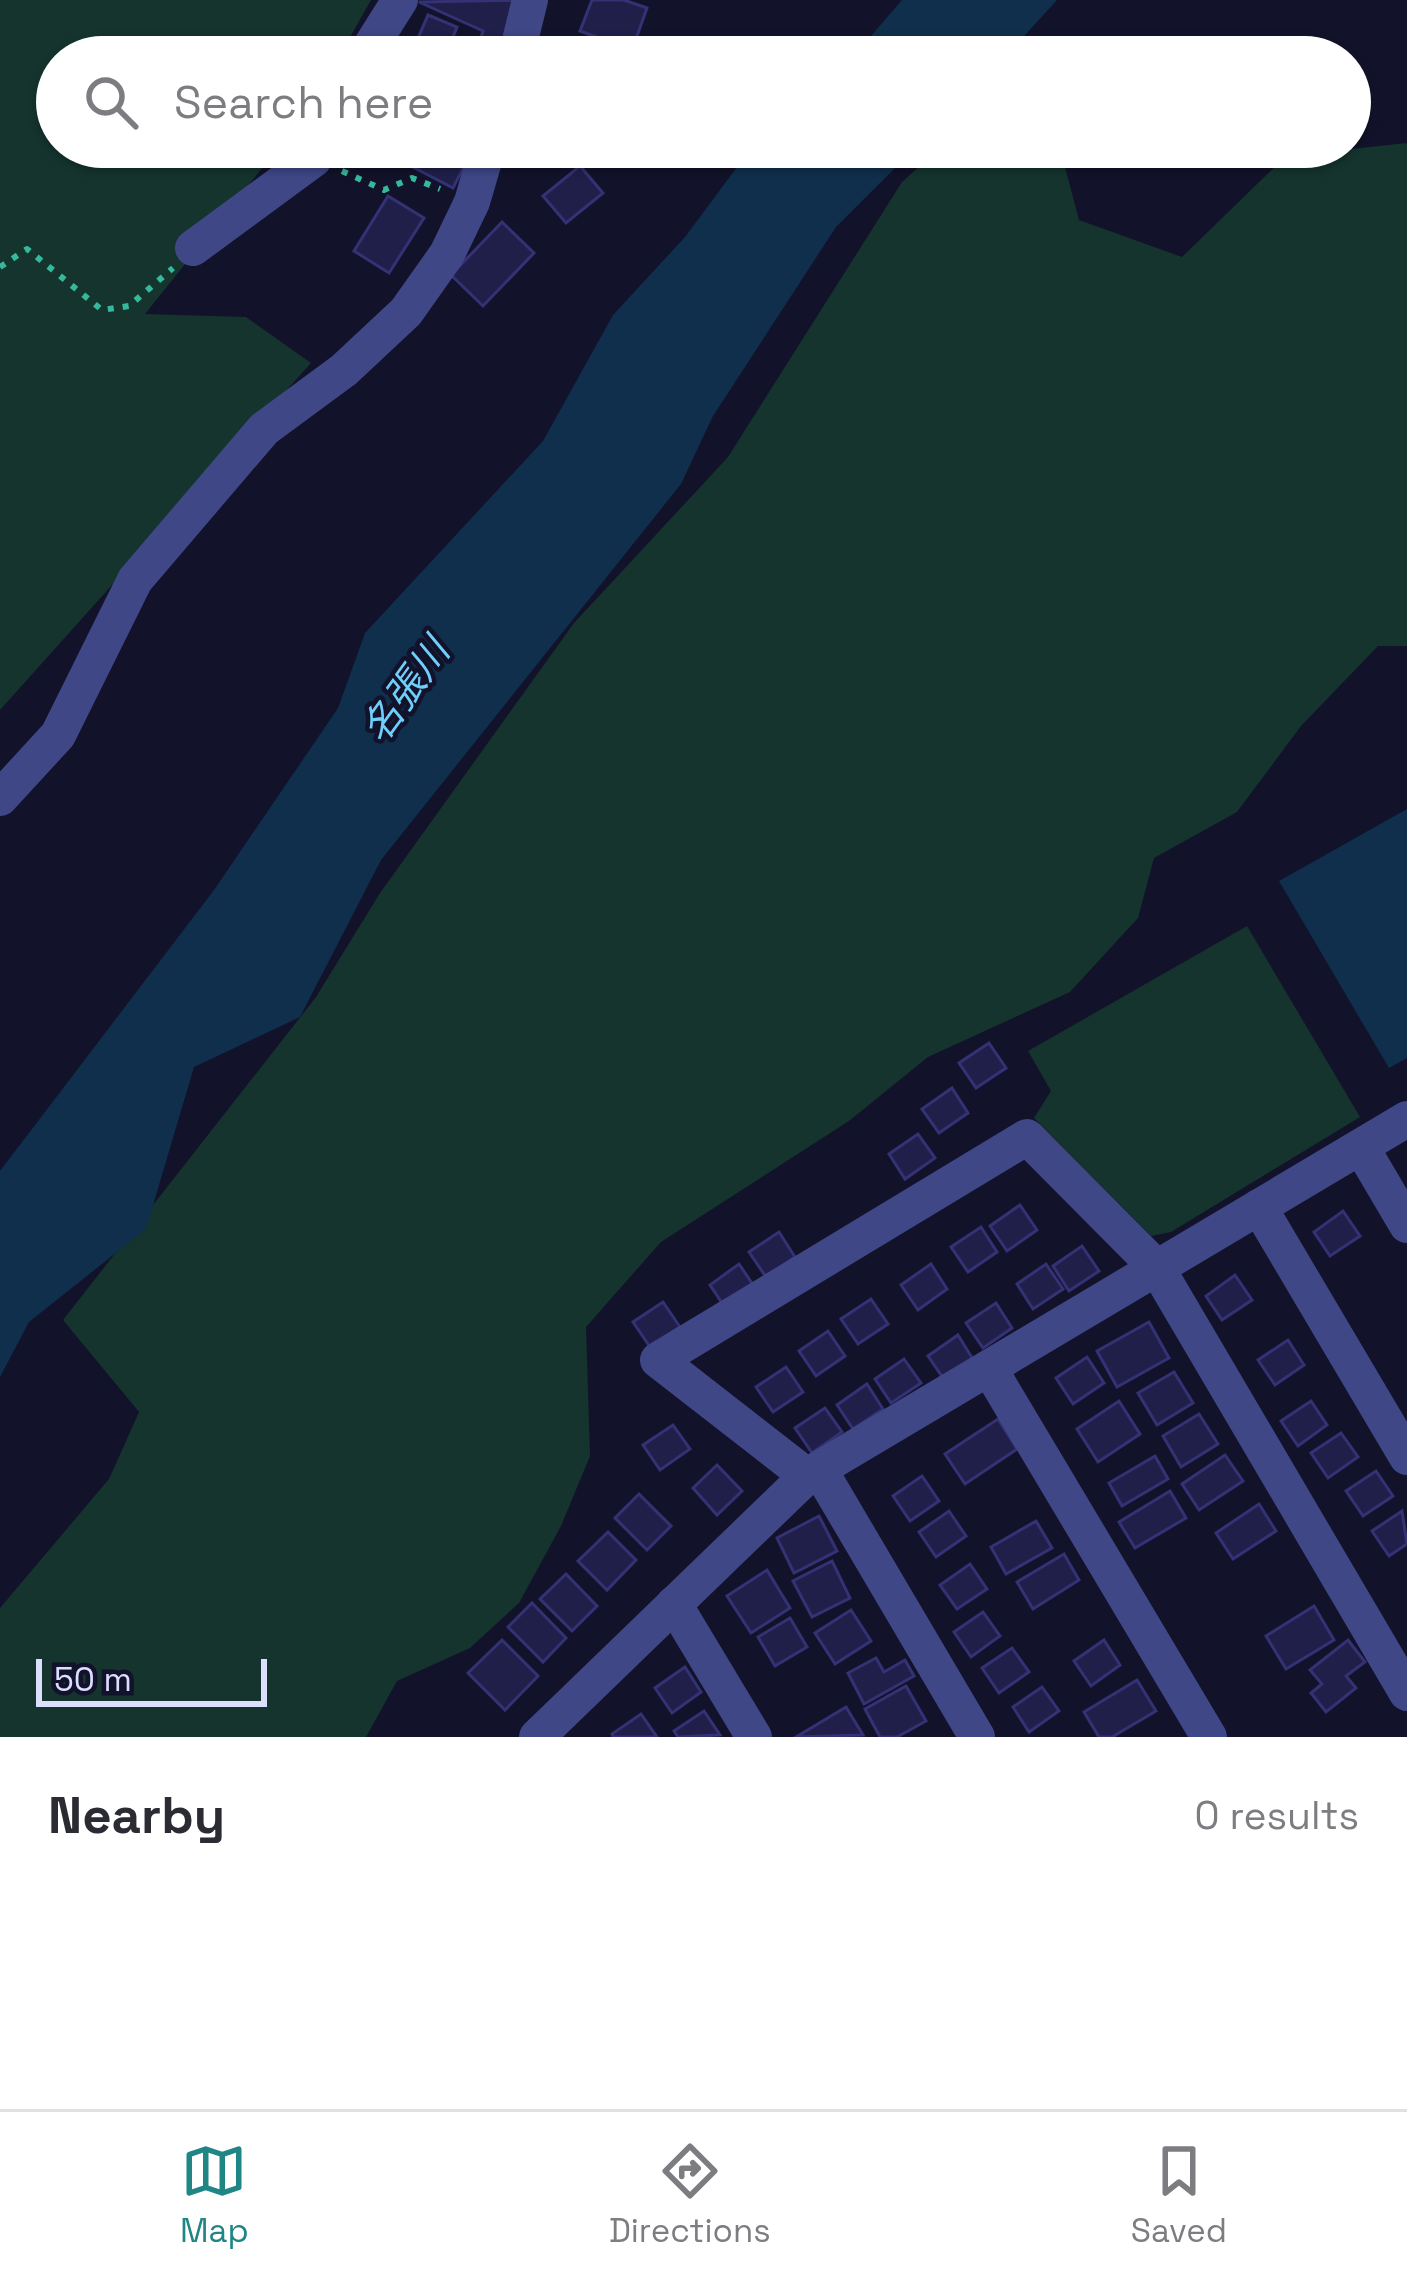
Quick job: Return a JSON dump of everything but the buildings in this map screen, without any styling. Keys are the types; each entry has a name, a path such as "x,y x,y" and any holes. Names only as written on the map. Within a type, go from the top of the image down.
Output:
{"street":[{"path":"377,36 400,0"},
{"path":"521,36 530,0"},
{"path":"193,248 297,168"},
{"path":"0,798 58,735 135,580 264,429 344,370 406,312 447,254 472,202 482,168"},
{"path":"537,1737 813,1472 1407,1119"},
{"path":"977,1737 813,1472 658,1360 1027,1137 1157,1268 1407,1693"},
{"path":"1360,1147 1407,1225"},
{"path":"1259,1207 1407,1456"},
{"path":"989,1369 1209,1737"},
{"path":"674,1604 754,1737"}],"path":[{"path":"344,168 384,190 412,178 472,202"},
{"path":"0,267 27,249 102,310 129,306 193,248"}],"green space":[{"path":"0,0 371,0 351,36 36,36 36,168 262,168 145,314 246,317 311,363 0,710"},
{"path":"1407,143 1407,646 1378,646 1301,726 1237,812 1154,858 1138,918 1070,992 928,1057 849,1121 661,1242 586,1327 590,1456 561,1526 519,1603 470,1648 397,1681 366,1737 0,1737 0,1608 109,1479 139,1412 63,1320 316,997 380,893 574,623 728,457 902,182 918,168 1065,168 1079,220 1182,257 1274,168 1371,168 1371,147"},
{"path":"1247,926 1360,1117 1171,1232 1151,1236 1034,1118 1051,1091 1028,1051"}],"water":[{"path":"902,0 1057,0 1024,36 871,36"},
{"name":"名張川","path":"736,168 895,168 836,227 713,416 681,484 381,860 300,1017 194,1067 146,1229 29,1322 0,1377 0,1171 214,890 338,708 365,633 543,441 613,315 685,237"},
{"path":"1407,809 1407,1058 1389,1068 1279,881"}]}
